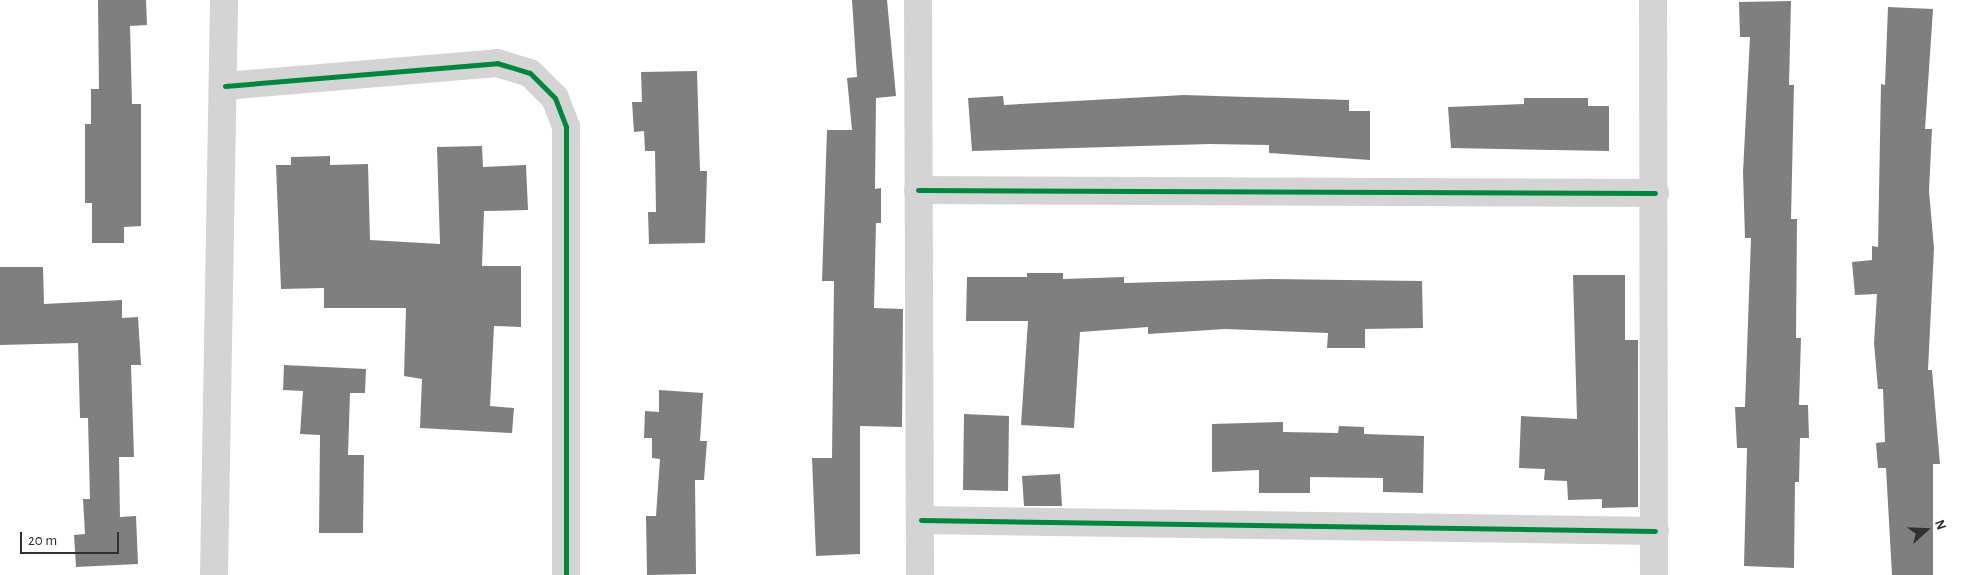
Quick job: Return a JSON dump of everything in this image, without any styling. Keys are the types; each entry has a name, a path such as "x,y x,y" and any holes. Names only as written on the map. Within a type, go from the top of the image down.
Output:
{"street":[{"path":"214,575 225,86 224,0"},
{"path":"918,0 920,575"},
{"path":"1653,0 1655,193 1654,575"},
{"path":"225,86 497,63 530,73 555,98 566,127 566,575"},
{"path":"918,190 1655,193"},
{"path":"921,520 1655,531"}],"building":[{"path":"98,0 146,0 147,25 130,26 132,104 141,104 141,226 124,227 124,243 92,243 92,203 85,203 85,124 91,124 91,89 99,89"},
{"path":"852,0 887,0 896,96 876,98 875,189 881,188 881,223 876,223 874,308 903,309 902,427 860,426 860,554 816,556 812,458 832,458 834,281 822,281 827,130 852,130 847,78 857,77"},
{"path":"1791,1 1789,85 1794,85 1791,219 1797,219 1796,338 1801,338 1799,405 1808,405 1809,438 1800,438 1799,482 1795,482 1794,568 1744,566 1747,448 1737,448 1735,407 1745,407 1751,238 1745,238 1743,172 1750,37 1740,37 1739,2"},
{"path":"1888,7 1933,9 1925,129 1932,129 1929,191 1934,248 1928,370 1932,370 1940,464 1933,464 1933,575 1892,575 1886,468 1878,468 1876,443 1885,442 1883,389 1878,389 1874,343 1877,294 1855,295 1852,262 1872,260 1872,246 1878,247 1881,84 1885,85"},
{"path":"697,71 700,171 707,171 705,243 649,244 648,212 656,212 655,151 645,151 644,131 634,132 632,102 642,102 641,72"},
{"path":"1184,95 1349,100 1349,111 1370,111 1370,160 1269,153 1269,145 1209,144 972,151 968,98 1003,96 1004,105"},
{"path":"1524,98 1588,98 1588,106 1609,106 1609,151 1451,148 1448,107 1524,104"},
{"path":"482,146 483,167 526,165 528,210 484,211 482,266 521,266 521,327 494,326 490,406 514,408 512,433 420,428 422,379 404,376 406,308 324,308 324,288 281,289 276,165 291,165 291,157 330,156 330,165 368,164 370,240 440,244 437,147"},
{"path":"0,267 43,267 44,304 122,300 122,318 138,317 141,365 131,365 134,457 119,457 120,517 136,516 138,564 76,567 74,535 85,534 83,499 90,499 88,418 80,418 78,343 0,345"},
{"path":"1027,273 1063,273 1063,279 1124,277 1124,283 1269,279 1422,281 1423,328 1365,329 1365,348 1327,348 1328,333 1225,329 1148,334 1148,327 1080,332 1074,428 1021,425 1028,321 966,321 967,277 1027,277"},
{"path":"1573,275 1625,275 1625,340 1638,340 1638,507 1602,508 1602,499 1568,500 1567,481 1544,480 1545,469 1519,468 1521,416 1577,419"},
{"path":"284,365 366,369 365,393 350,393 348,455 364,455 363,533 319,533 320,435 300,434 303,391 283,390"},
{"path":"659,390 703,393 700,441 707,441 704,480 695,480 696,574 647,575 646,516 656,516 660,459 652,458 652,438 644,438 645,411 659,412"},
{"path":"964,414 1009,416 1008,491 963,490"},
{"path":"1283,422 1283,432 1338,433 1339,426 1364,427 1364,434 1424,436 1423,493 1383,492 1383,478 1310,477 1310,493 1259,493 1259,470 1212,472 1212,424"},
{"path":"1060,474 1062,506 1024,506 1022,476"}],"cycle path":[{"path":"225,86 497,63 530,73 555,98 566,127 566,575"},
{"path":"918,190 1655,193"},
{"path":"921,520 1655,531"}]}
